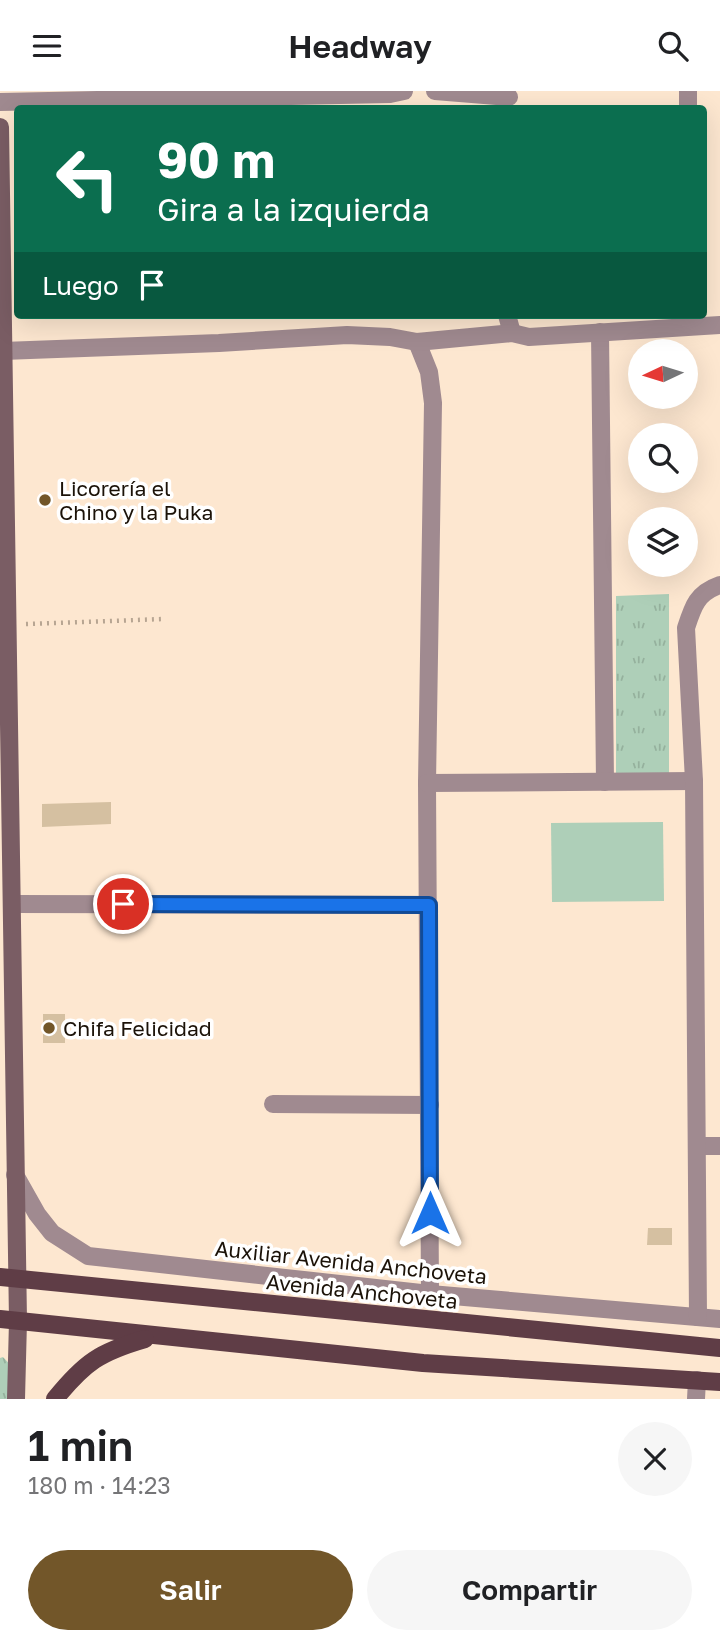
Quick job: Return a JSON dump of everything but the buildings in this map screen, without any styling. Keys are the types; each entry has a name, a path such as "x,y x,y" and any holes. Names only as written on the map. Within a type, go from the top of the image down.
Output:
{"main road":[{"path":"0,127 3,518 15,1175 8,1278 16,1399"},
{"name":"Avenida Anchoveta","path":"8,1278 720,1348"},
{"path":"9,1320 423,1363 720,1382"},
{"path":"55,1399 75,1373 109,1349 155,1336"}],"street":[{"path":"0,102 390,94 404,91"},
{"path":"435,91 509,99"},
{"path":"508,319 512,333"},
{"path":"3,351 347,335 390,337 417,342 512,333 529,337 600,332 691,320 720,325"},
{"path":"600,332 605,782"},
{"path":"417,342 429,372 433,403 427,783 430,1294"},
{"path":"698,1317 694,781 686,628 693,604 709,589 720,585"},
{"path":"427,783 694,781"},
{"path":"12,904 429,905"},
{"path":"273,1104 429,1105"},
{"path":"697,1146 720,1146"},
{"name":"Auxiliar Avenida Anchoveta","path":"15,1175 37,1214 52,1233 88,1256 430,1294 720,1319"},
{"path":"695,1399 697,1380"}],"path":[{"path":"7,624 164,619"}],"green space":[{"path":"669,594 669,773 616,776 616,596"},
{"path":"663,822 664,901 552,902 551,823"},
{"path":"3,1357 16,1371 16,1399 0,1399 0,1358"}],"place":[{"name":"Licorería el Chino y la Puka","path":"45,500"},
{"name":"Chifa Felicidad","path":"49,1028"}],"route":[{"path":"123,904 429,905 430,1213"}]}
